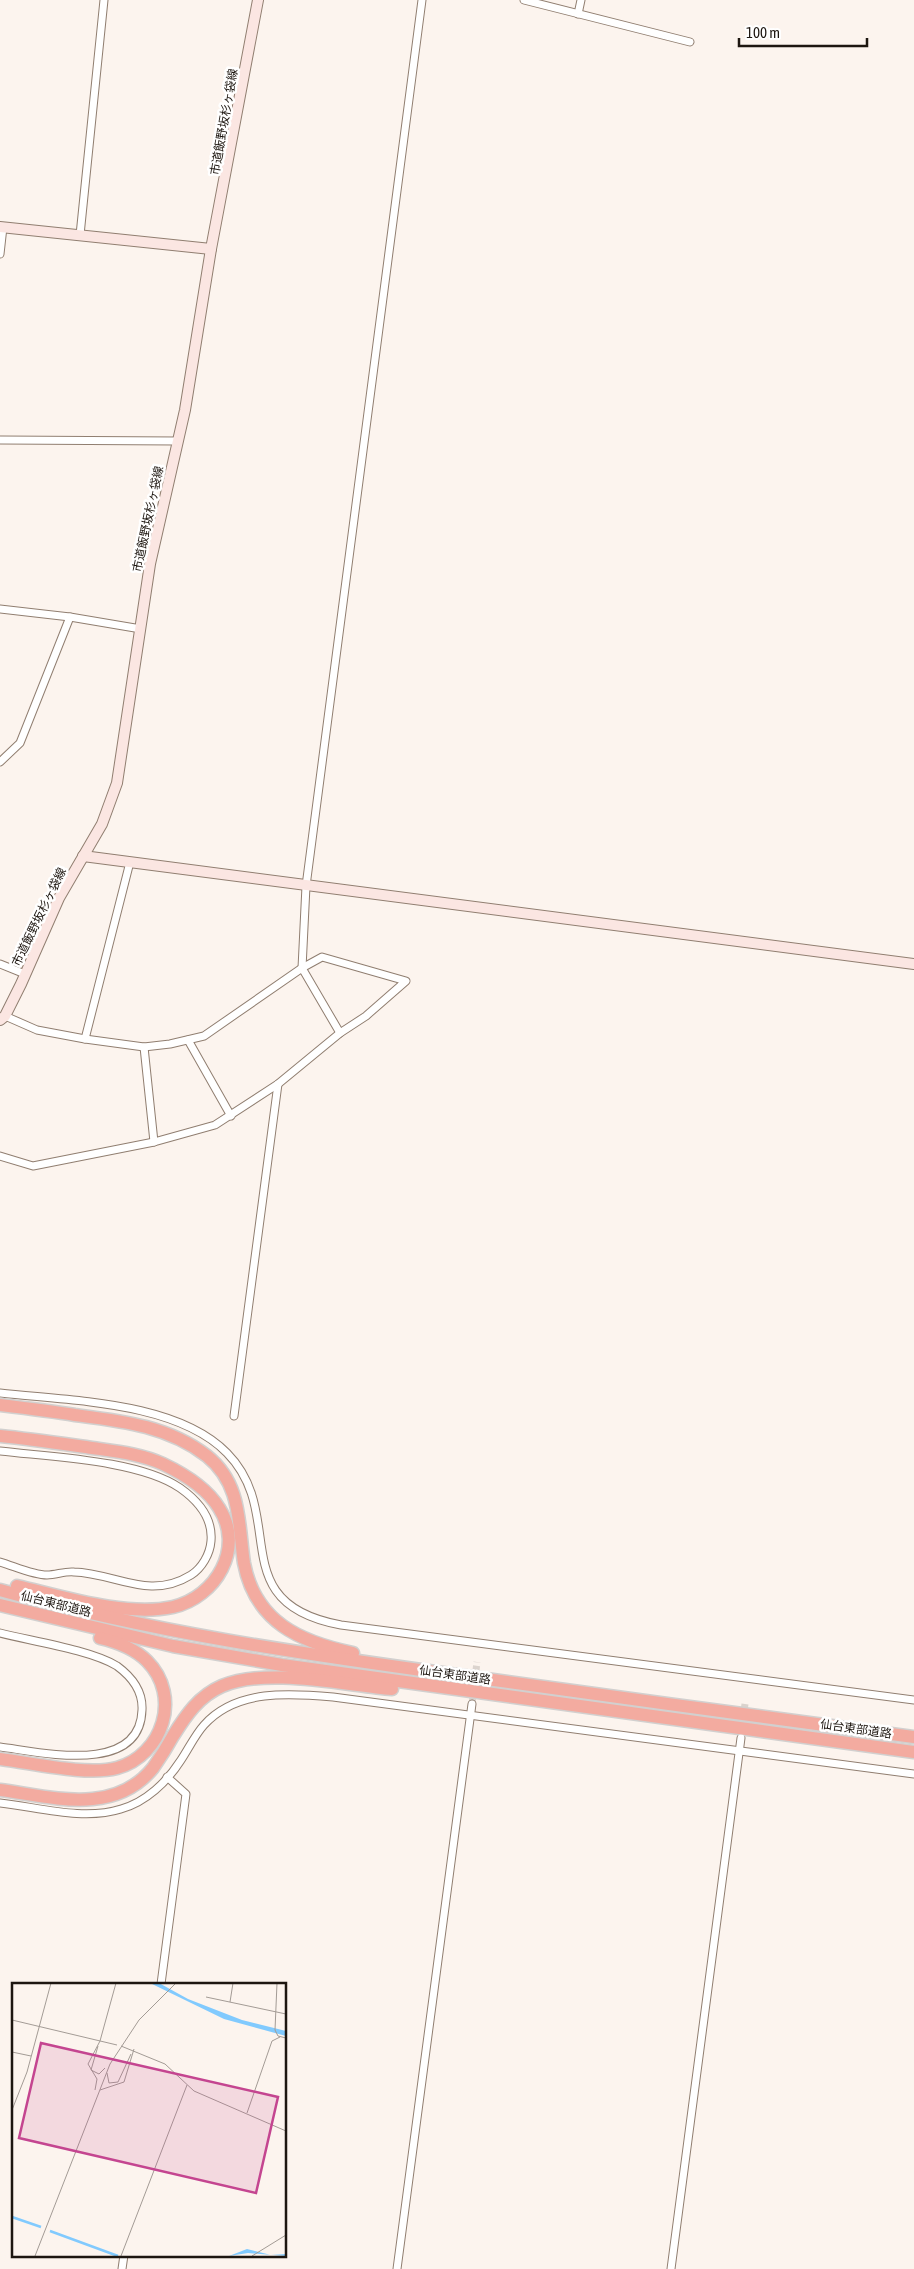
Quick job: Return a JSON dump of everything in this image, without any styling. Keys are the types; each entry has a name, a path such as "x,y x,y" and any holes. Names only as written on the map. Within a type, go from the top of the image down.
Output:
{"highway":[{"path":"0,1405 140,1424 181,1440 207,1456 224,1475 236,1498 244,1563 252,1590 268,1614 294,1634 327,1648 519,1684"},
{"path":"0,1436 131,1454 164,1465 198,1485 214,1500 225,1518 229,1548 222,1570 210,1587 184,1604 162,1609 108,1606 0,1582"},
{"name":"仙台東部道路","path":"0,1590 102,1616 233,1642 519,1684 914,1737"},
{"name":"仙台東部道路","path":"0,1605 92,1628 282,1665 914,1752"},
{"path":"0,1612 114,1642 136,1652 148,1662 161,1683 166,1709 158,1735 150,1747 141,1756 118,1768 91,1770 0,1759"},
{"path":"0,1790 78,1800 104,1798 124,1792 152,1768 195,1704 213,1690 235,1682 286,1678 519,1699"}],"street":[{"path":"80,235 104,0"},
{"name":"市道飯野坂杉ヶ袋線","path":"2,1018 25,974 59,898 102,824 117,782 150,564 188,392 211,249 226,180 258,0"},
{"path":"340,1033 302,968 306,886 422,0"},
{"path":"524,0 690,42"},
{"path":"578,14 581,0"},
{"path":"0,254 2,227 211,249"},
{"path":"0,440 178,441"},
{"path":"0,609 141,628"},
{"path":"0,762 20,743 70,617"},
{"path":"83,856 914,964"},
{"path":"86,1039 130,862"},
{"path":"0,1156 33,1166 154,1142 215,1125 278,1084 340,1033 366,1016 406,980 322,957 302,968 204,1036 144,1047 37,1030 2,1018"},
{"path":"0,964 25,974"},
{"path":"188,1040 231,1116"},
{"path":"144,1047 154,1142"},
{"path":"234,1416 278,1084"},
{"path":"0,1393 124,1407 150,1412 174,1420 214,1443 227,1453 248,1482 256,1507 264,1564 271,1585 286,1602 318,1620 341,1625 914,1700"},
{"path":"0,1451 134,1468 156,1476 179,1488 195,1500 204,1510 211,1534 209,1552 196,1572 186,1578 161,1586 130,1584 73,1572 46,1575 0,1562"},
{"path":"0,1633 90,1655 116,1666 135,1683 142,1701 140,1724 128,1742 120,1748 103,1754 82,1755 0,1747"},
{"path":"0,1803 92,1814 112,1812 134,1805 156,1789 167,1777 203,1726 216,1713 231,1706 266,1696 300,1694 739,1749 914,1774"},
{"path":"397,2269 472,1704"},
{"path":"671,2269 740,1738"},
{"path":"161,1983 186,1794 167,1777"},
{"path":"122,2269 124,2256"}],"tunnel":[{"path":"472,1704 477,1662"},
{"path":"741,1731 745,1704"}]}
